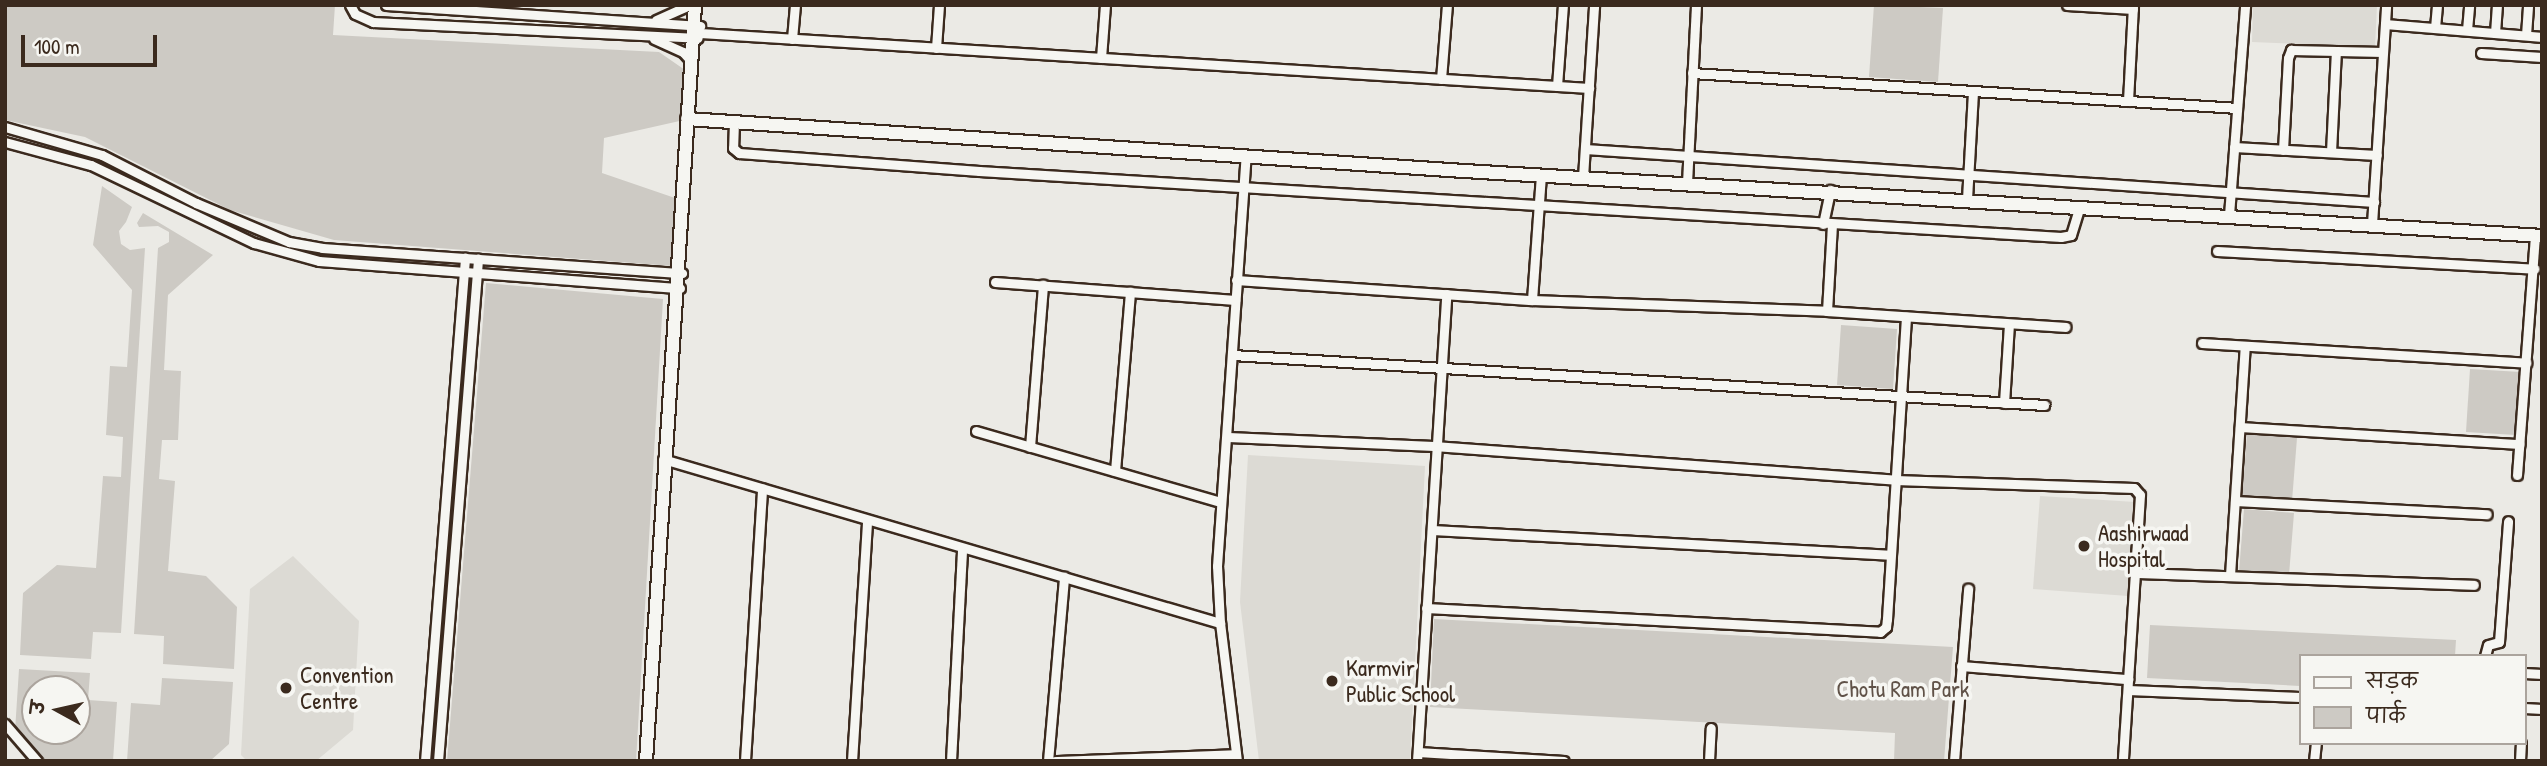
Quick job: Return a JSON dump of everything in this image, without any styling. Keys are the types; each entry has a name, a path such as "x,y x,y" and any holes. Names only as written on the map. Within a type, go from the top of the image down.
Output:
{"street":[{"path":"350,5 355,14 373,22 640,35 697,32"},
{"path":"386,5 644,23 697,32 792,39 1589,88"},
{"path":"644,23 666,18 693,5 697,32 646,761"},
{"path":"690,119 691,61 702,5"},
{"path":"792,39 795,5"},
{"path":"936,48 939,5"},
{"path":"1101,58 1105,5"},
{"path":"1441,79 1447,5"},
{"path":"1556,86 1563,5"},
{"path":"1583,177 1594,5"},
{"path":"1687,183 1686,156 1696,5"},
{"path":"2067,5 2133,7 2128,101"},
{"path":"2230,215 2245,5"},
{"path":"2372,224 2386,5"},
{"path":"2435,28 2437,5"},
{"path":"2467,30 2469,5"},
{"path":"2495,33 2497,5"},
{"path":"2526,35 2528,5"},
{"path":"2385,24 2542,37"},
{"path":"640,35 683,52 691,61"},
{"path":"2283,150 2289,53 2295,49 2383,52"},
{"path":"2331,152 2336,51"},
{"path":"2481,53 2542,57"},
{"path":"1692,73 2237,107"},
{"path":"1967,199 1973,91"},
{"path":"690,119 1541,175 1967,199 2079,209 2230,215 2539,235 2517,475"},
{"path":"734,122 733,148 738,153 1245,188 2061,237 2071,235 2079,209"},
{"path":"5,127 102,155 196,203 289,242 322,248 679,273"},
{"path":"5,142 91,165 187,213 286,254 319,261 678,288"},
{"path":"2234,147 2377,155"},
{"path":"1585,149 1968,172 2374,202"},
{"path":"1055,761 1237,757 1220,623 1217,566 1246,156"},
{"path":"1532,300 1541,175"},
{"path":"1828,311 1830,191"},
{"path":"2217,251 2534,269"},
{"path":"425,761 465,258"},
{"path":"438,761 478,259"},
{"path":"1236,280 1532,300 1828,311 2065,327"},
{"path":"995,282 1235,300"},
{"path":"1030,447 1043,285"},
{"path":"1115,471 1130,292"},
{"path":"1446,294 1418,756 1564,761"},
{"path":"1426,608 1880,632 1886,627 1887,619 1906,317"},
{"path":"2004,403 2009,324"},
{"path":"2203,343 2526,363"},
{"path":"2230,575 2245,346"},
{"path":"1233,355 2045,405"},
{"path":"2240,427 2519,444"},
{"path":"976,431 1222,502"},
{"path":"1227,437 1435,446 1895,480 2134,488 2140,495 2123,761"},
{"path":"666,460 1220,623"},
{"path":"653,761 666,460"},
{"path":"745,761 762,489"},
{"path":"2235,501 2487,514"},
{"path":"852,761 867,521"},
{"path":"2486,654 2488,645 2499,642 2508,522"},
{"path":"1432,530 1889,555"},
{"path":"951,761 962,548"},
{"path":"2135,573 2474,585"},
{"path":"1048,761 1064,577"},
{"path":"1954,761 1968,589"},
{"path":"1961,666 2128,679"},
{"path":"2128,690 2298,697"},
{"path":"5,724 37,761"},
{"path":"1709,761 1711,728"}],"shaded area":[{"path":"2253,5 2377,5 2375,47 2252,42"},
{"name":"Karmvir Public School","path":"1248,455 1425,466 1410,761 1259,761 1240,602"},
{"name":"Aashirwaad Hospital","path":"2040,496 2135,502 2128,596 2033,589"},
{"path":"293,556 359,621 353,730 316,761 247,761 241,755 250,589"}],"green space":[{"path":"5,5 335,5 333,35 659,52 685,70 684,120 604,138 602,173 675,198 672,266 334,240 230,210 85,137 5,120"},
{"path":"1874,5 1943,8 1938,82 1869,77"},
{"path":"102,186 132,207 119,231 121,244 130,250 145,248 121,633 93,632 91,659 20,655 23,593 57,565 96,568 103,476 121,477 123,437 106,435 110,366 127,367 132,290 93,245"},
{"path":"143,213 213,255 168,295 164,370 181,371 178,440 162,440 159,479 175,481 168,571 206,576 237,607 234,669 163,664 164,636 134,634 158,248 169,242 169,232 158,226 139,227 137,223"},
{"path":"486,283 663,299 636,761 447,761"},
{"path":"1841,325 1897,329 1893,389 1837,385"},
{"path":"2470,369 2521,372 2516,435 2466,432"},
{"path":"2247,434 2297,438 2292,501 2242,497"},
{"path":"2244,509 2294,513 2289,575 2239,572"},
{"name":"Chotu Ram Park","path":"1434,619 1953,647 1944,761 1894,761 1895,733 1430,707"},
{"path":"2150,625 2456,640 2455,654 2298,654 2298,686 2147,678"},
{"path":"19,669 90,673 21,675 21,737 15,731"},
{"path":"162,678 233,682 229,744 210,761 127,761 131,703 160,705"},
{"path":"91,700 117,702 113,761 44,761 29,745 91,745"}],"place":[{"name":"Aashirwaad Hospital","path":"2084,546"},
{"name":"Karmvir Public School","path":"1332,681"},
{"name":"Convention Centre","path":"286,688"}]}
